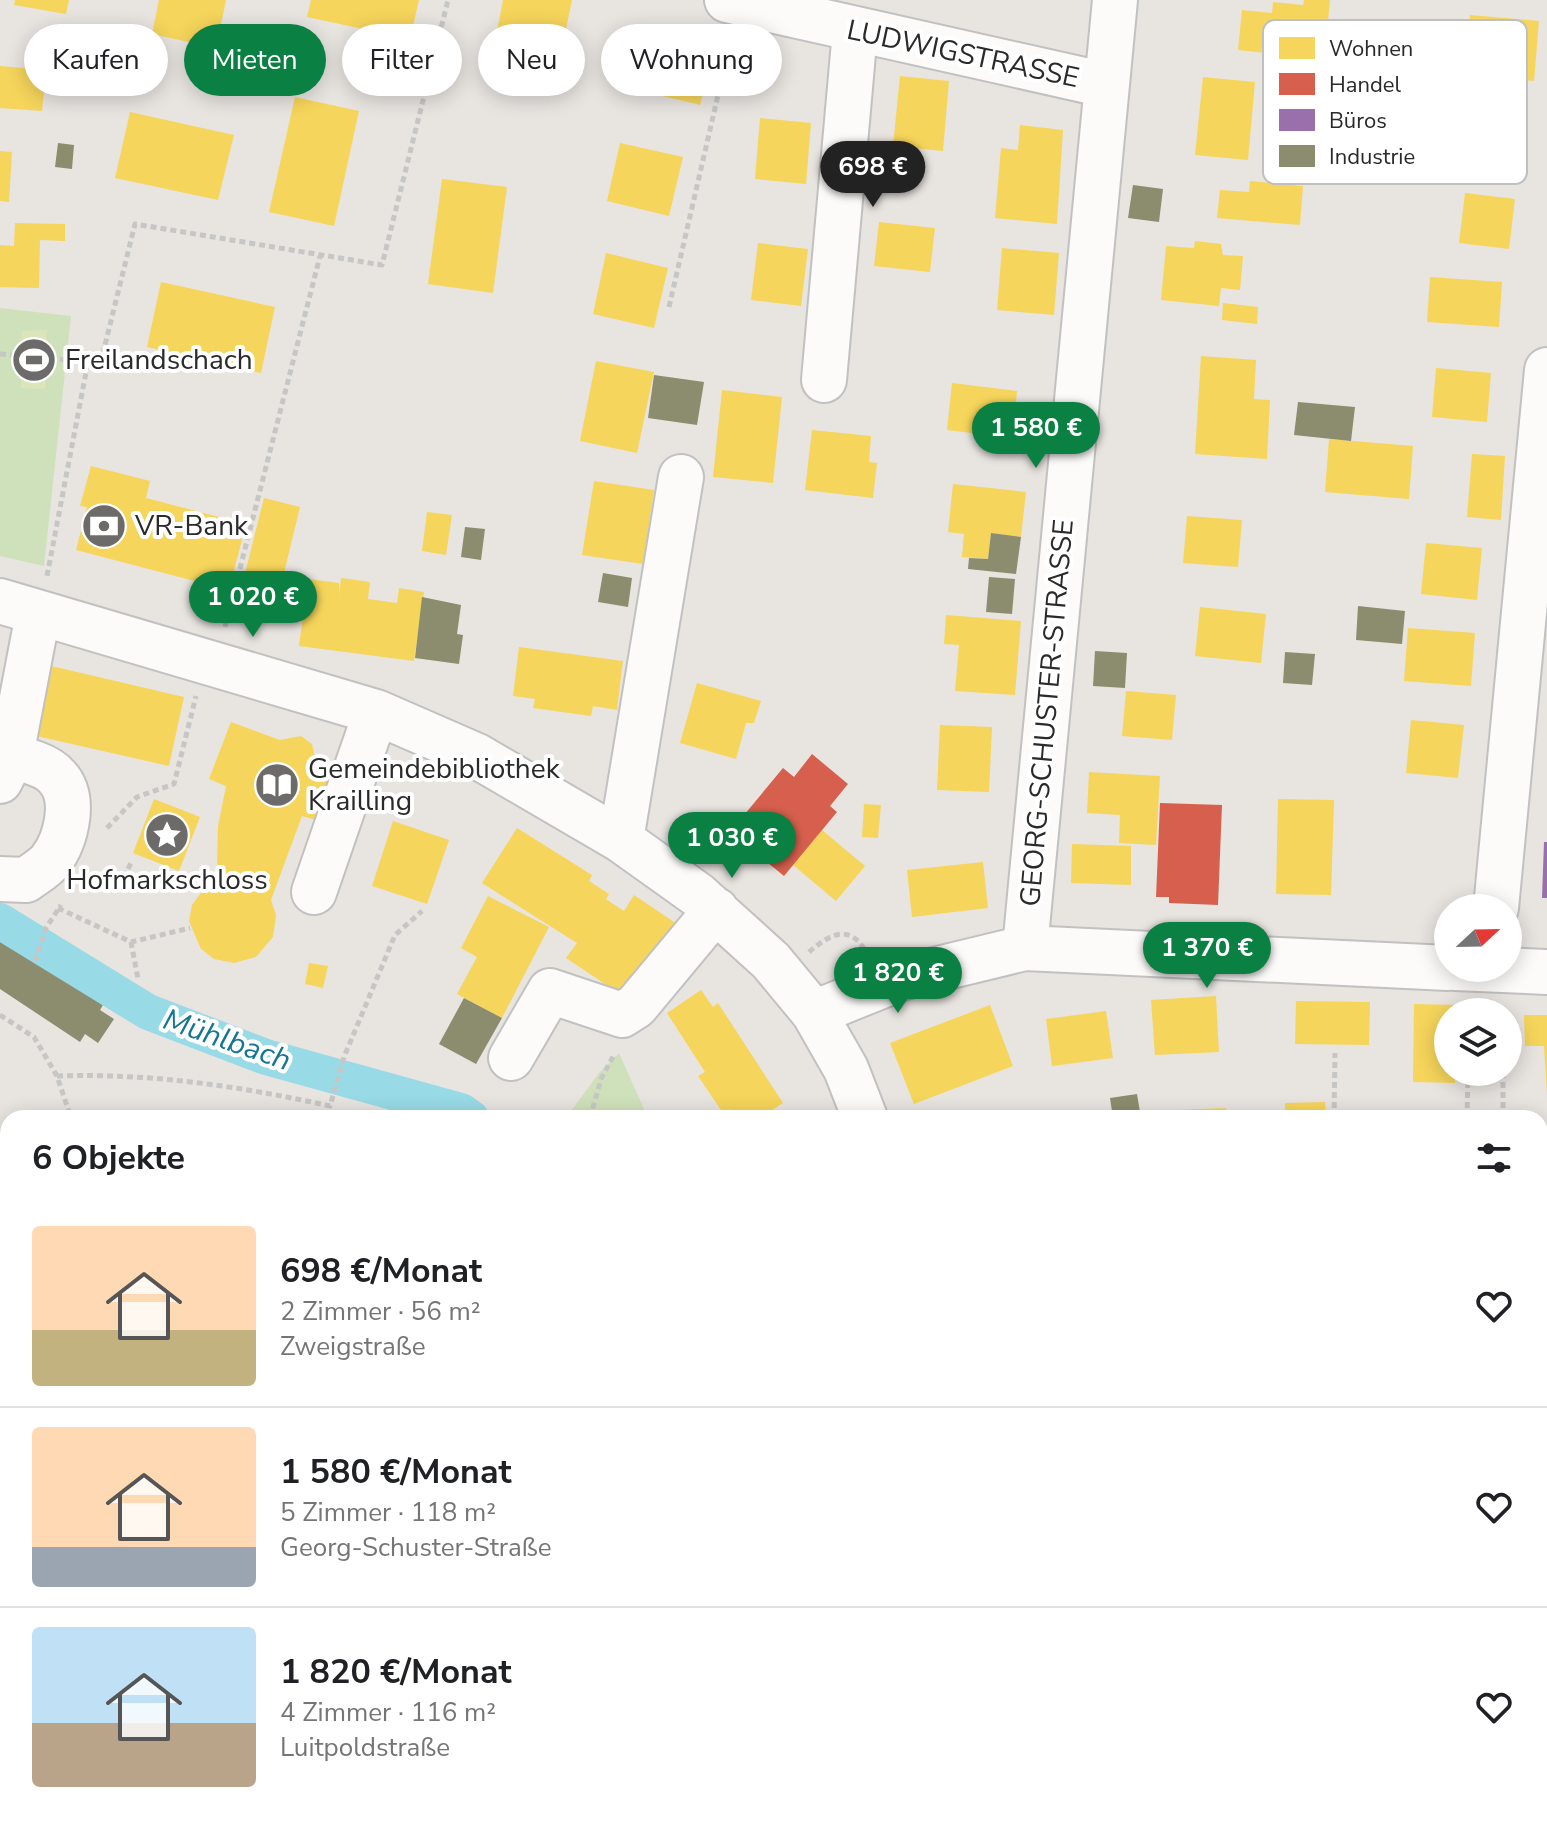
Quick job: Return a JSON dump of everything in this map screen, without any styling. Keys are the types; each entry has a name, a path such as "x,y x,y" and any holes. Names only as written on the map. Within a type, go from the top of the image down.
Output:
{"street":[{"name":"GEORG-SCHUSTER-STRASSE","path":"1025,948 1115,0"},
{"name":"LUDWIGSTRASSE","path":"733,2 1106,85"},
{"path":"824,380 855,31"},
{"path":"1497,894 1547,370"},
{"path":"621,840 681,477"},
{"path":"0,879 26,880 50,861 64,835 68,800 58,777 30,761 6,769 19,608 210,661 376,712 477,756 621,840 716,910 771,961 814,1013 846,1069 862,1110"},
{"path":"314,892 376,712"},
{"path":"511,1058 550,991 622,1015 636,1006 716,910"},
{"path":"814,1013 901,978 1025,948 1434,960"},
{"path":"1522,952 1542,972"},
{"path":"1522,971 1542,972"}],"path":[{"path":"0,354 101,361 135,224 382,265 448,0"},
{"path":"669,307 733,2"},
{"path":"100,836 137,797 174,784 320,256"},
{"path":"19,608 58,532 88,362"},
{"path":"74,884 80,875 108,882 123,879 132,861"},
{"path":"35,961 46,928 68,893"},
{"path":"58,908 131,942 190,928"},
{"path":"57,1076 124,1074 236,1085 330,1106 344,1057 395,935 422,911"},
{"path":"771,961 798,941 809,952 827,937 841,932 855,937 869,961 895,955 901,978"},
{"path":"131,942 138,979"},
{"path":"0,1015 34,1037 57,1076 68,1110"},
{"path":"592,1110 601,1079 616,1051"},
{"path":"1334,1110 1335,1053"},
{"path":"1467,1110 1468,1086"},
{"path":"1503,1086 1503,1110"}],"green space":[{"path":"0,308 71,316 44,566 0,556"},
{"name":"Freilandschach","path":"47,330 45,389 21,388 22,331"},
{"path":"619,1053 644,1110 572,1110 599,1073"}],"building: Wohnen":[{"path":"15,0 69,0 66,14 14,5"},
{"path":"159,0 226,0 221,24 184,24 184,41 168,38 168,24 154,24"},
{"path":"311,0 419,0 413,24 342,24 307,17"},
{"path":"503,0 572,0 567,24 498,24"},
{"path":"1304,0 1330,0 1328,20 1263,20 1263,53 1238,50 1242,10 1272,13 1273,2 1303,5"},
{"path":"1470,15 1539,21 1534,81 1527,80 1527,20 1469,20"},
{"path":"0,66 24,68 24,96 43,96 42,111 0,108"},
{"path":"900,76 949,81 943,151 893,146"},
{"path":"1203,77 1255,82 1248,160 1195,155"},
{"path":"663,96 702,96 700,105"},
{"path":"295,97 359,111 334,226 269,212"},
{"path":"130,112 234,135 218,200 115,178"},
{"path":"760,118 811,123 806,184 755,179"},
{"path":"1020,125 1063,130 1057,224 995,218 1001,148 1018,150"},
{"path":"620,143 683,157 669,216 607,201"},
{"path":"0,151 12,152 9,202 0,201"},
{"path":"442,179 507,187 493,293 428,284"},
{"path":"1250,181 1303,186 1300,225 1217,218 1220,190 1249,192"},
{"path":"1465,193 1515,199 1509,249 1459,243"},
{"path":"879,222 935,228 930,272 874,266"},
{"path":"15,223 65,224 65,241 40,240 39,288 0,287 0,245 14,246"},
{"path":"1195,241 1221,244 1223,255 1243,256 1240,290 1221,288 1219,306 1161,300 1166,246 1194,248"},
{"path":"758,243 808,249 801,306 751,300"},
{"path":"1002,248 1059,253 1054,315 997,310"},
{"path":"606,253 668,268 654,328 593,314"},
{"path":"1430,277 1502,282 1499,327 1427,322"},
{"path":"161,282 275,307 261,373 147,347"},
{"path":"1223,303 1258,307 1257,324 1222,320"},
{"path":"1201,356 1256,360 1254,399 1270,400 1267,459 1195,454"},
{"path":"596,361 654,372 637,453 580,441"},
{"path":"1436,368 1491,373 1487,422 1432,417"},
{"path":"952,383 1017,391 1013,438 947,430"},
{"path":"722,390 782,397 773,483 713,477"},
{"path":"812,430 871,436 869,462 877,463 873,498 805,490"},
{"path":"1329,439 1413,446 1409,499 1325,492"},
{"path":"1472,454 1505,456 1501,520 1467,517"},
{"path":"91,466 150,481 146,498 246,524 229,590 76,550 87,507 80,506"},
{"path":"594,481 654,490 643,564 582,555"},
{"path":"953,484 1026,492 1021,537 991,533 988,559 962,557 964,534 948,532"},
{"path":"264,498 300,507 273,618 236,609"},
{"path":"427,512 452,515 446,555 422,551"},
{"path":"1187,516 1242,520 1238,567 1183,563"},
{"path":"1426,543 1482,548 1477,600 1421,594"},
{"path":"341,578 370,582 368,599 397,603 399,588 424,592 414,661 299,646 308,579 339,583 339,595"},
{"path":"1200,607 1266,614 1261,663 1195,656"},
{"path":"946,615 1021,621 1015,695 955,691 959,645 944,644"},
{"path":"1408,628 1475,633 1471,686 1404,681"},
{"path":"519,647 623,661 617,710 593,706 591,716 533,708 535,699 513,696"},
{"path":"47,665 184,697 169,766 32,735"},
{"path":"697,683 761,701 754,723 746,723 736,759 680,743"},
{"path":"1126,691 1176,695 1172,740 1122,736"},
{"path":"1411,720 1464,725 1458,778 1406,773"},
{"path":"231,722 280,740 301,736 312,744 315,757 343,766 323,822 302,816 271,900 276,915 273,937 256,957 234,963 214,959 201,949 189,921 192,905 217,871 218,826 226,786 209,779"},
{"path":"940,725 992,727 989,792 937,790"},
{"path":"1089,772 1160,776 1156,845 1119,843 1120,815 1087,813"},
{"path":"154,799 200,817 179,871 133,853"},
{"path":"1278,799 1334,800 1331,895 1276,894"},
{"path":"864,804 881,805 878,838 862,837"},
{"path":"393,821 449,840 427,904 372,886"},
{"path":"517,828 592,875 589,881 609,894 606,899 624,911 634,895 680,926 623,996 566,958 577,943 482,883"},
{"path":"822,830 865,866 836,901 793,865"},
{"path":"1072,844 1131,846 1131,885 1071,883"},
{"path":"983,862 988,908 912,917 907,870"},
{"path":"488,896 549,927 502,1018 457,994 477,957 461,948"},
{"path":"309,963 328,966 323,988 305,984"},
{"path":"701,990 713,1007 718,1003 783,1103 772,1110 721,1110 698,1076 705,1072 667,1013"},
{"path":"1216,996 1219,1052 1155,1055 1151,1000"},
{"path":"1296,1001 1370,1002 1369,1045 1295,1044"},
{"path":"1414,1004 1434,1004 1434,1082 1413,1082"},
{"path":"990,1005 1013,1066 914,1104 890,1043"},
{"path":"1106,1011 1113,1058 1052,1066 1046,1019"},
{"path":"1524,1015 1547,1015 1547,1094 1544,1046 1525,1046"},
{"path":"1325,1102 1326,1110 1285,1110 1285,1103"},
{"path":"1226,1108 1226,1110 1174,1110"}],"building: Handel":[{"path":"812,754 848,784 830,806 837,812 784,876 730,832 783,768 794,777"},
{"path":"1160,803 1222,805 1218,905 1169,903 1169,897 1156,897"}],"building: Büros":[{"path":"1544,842 1547,842 1547,898 1542,898"}],"building: Industrie":[{"path":"58,143 74,145 72,169 55,167"},
{"path":"1133,185 1163,189 1159,222 1128,218"},
{"path":"654,375 704,382 697,425 648,418"},
{"path":"1298,402 1355,407 1351,441 1294,435"},
{"path":"465,527 485,529 481,560 461,557"},
{"path":"991,533 1021,537 1016,574 968,569 969,558 988,559"},
{"path":"603,573 632,578 628,607 598,602"},
{"path":"989,577 1015,579 1012,614 986,612"},
{"path":"422,597 461,605 457,634 463,635 459,664 415,658"},
{"path":"1358,606 1405,611 1402,644 1356,640"},
{"path":"1095,651 1127,653 1125,688 1093,686"},
{"path":"1285,652 1315,654 1312,685 1283,683"},
{"path":"0,937 103,1005 100,1010 114,1019 98,1043 85,1034 80,1042 0,989"},
{"path":"464,998 502,1018 476,1064 439,1044"},
{"path":"1137,1094 1140,1110 1112,1110 1110,1098"}],"waterway":[{"name":"Mühlbach","path":"0,921 148,1012 266,1057 457,1110"}],"place":[{"name":"Freilandschach","path":"34,360"},
{"name":"VR-Bank","path":"104,526"},
{"name":"Gemeindebibliothek Krailling","path":"277,785"},
{"name":"Hofmarkschloss","path":"167,835"}]}
